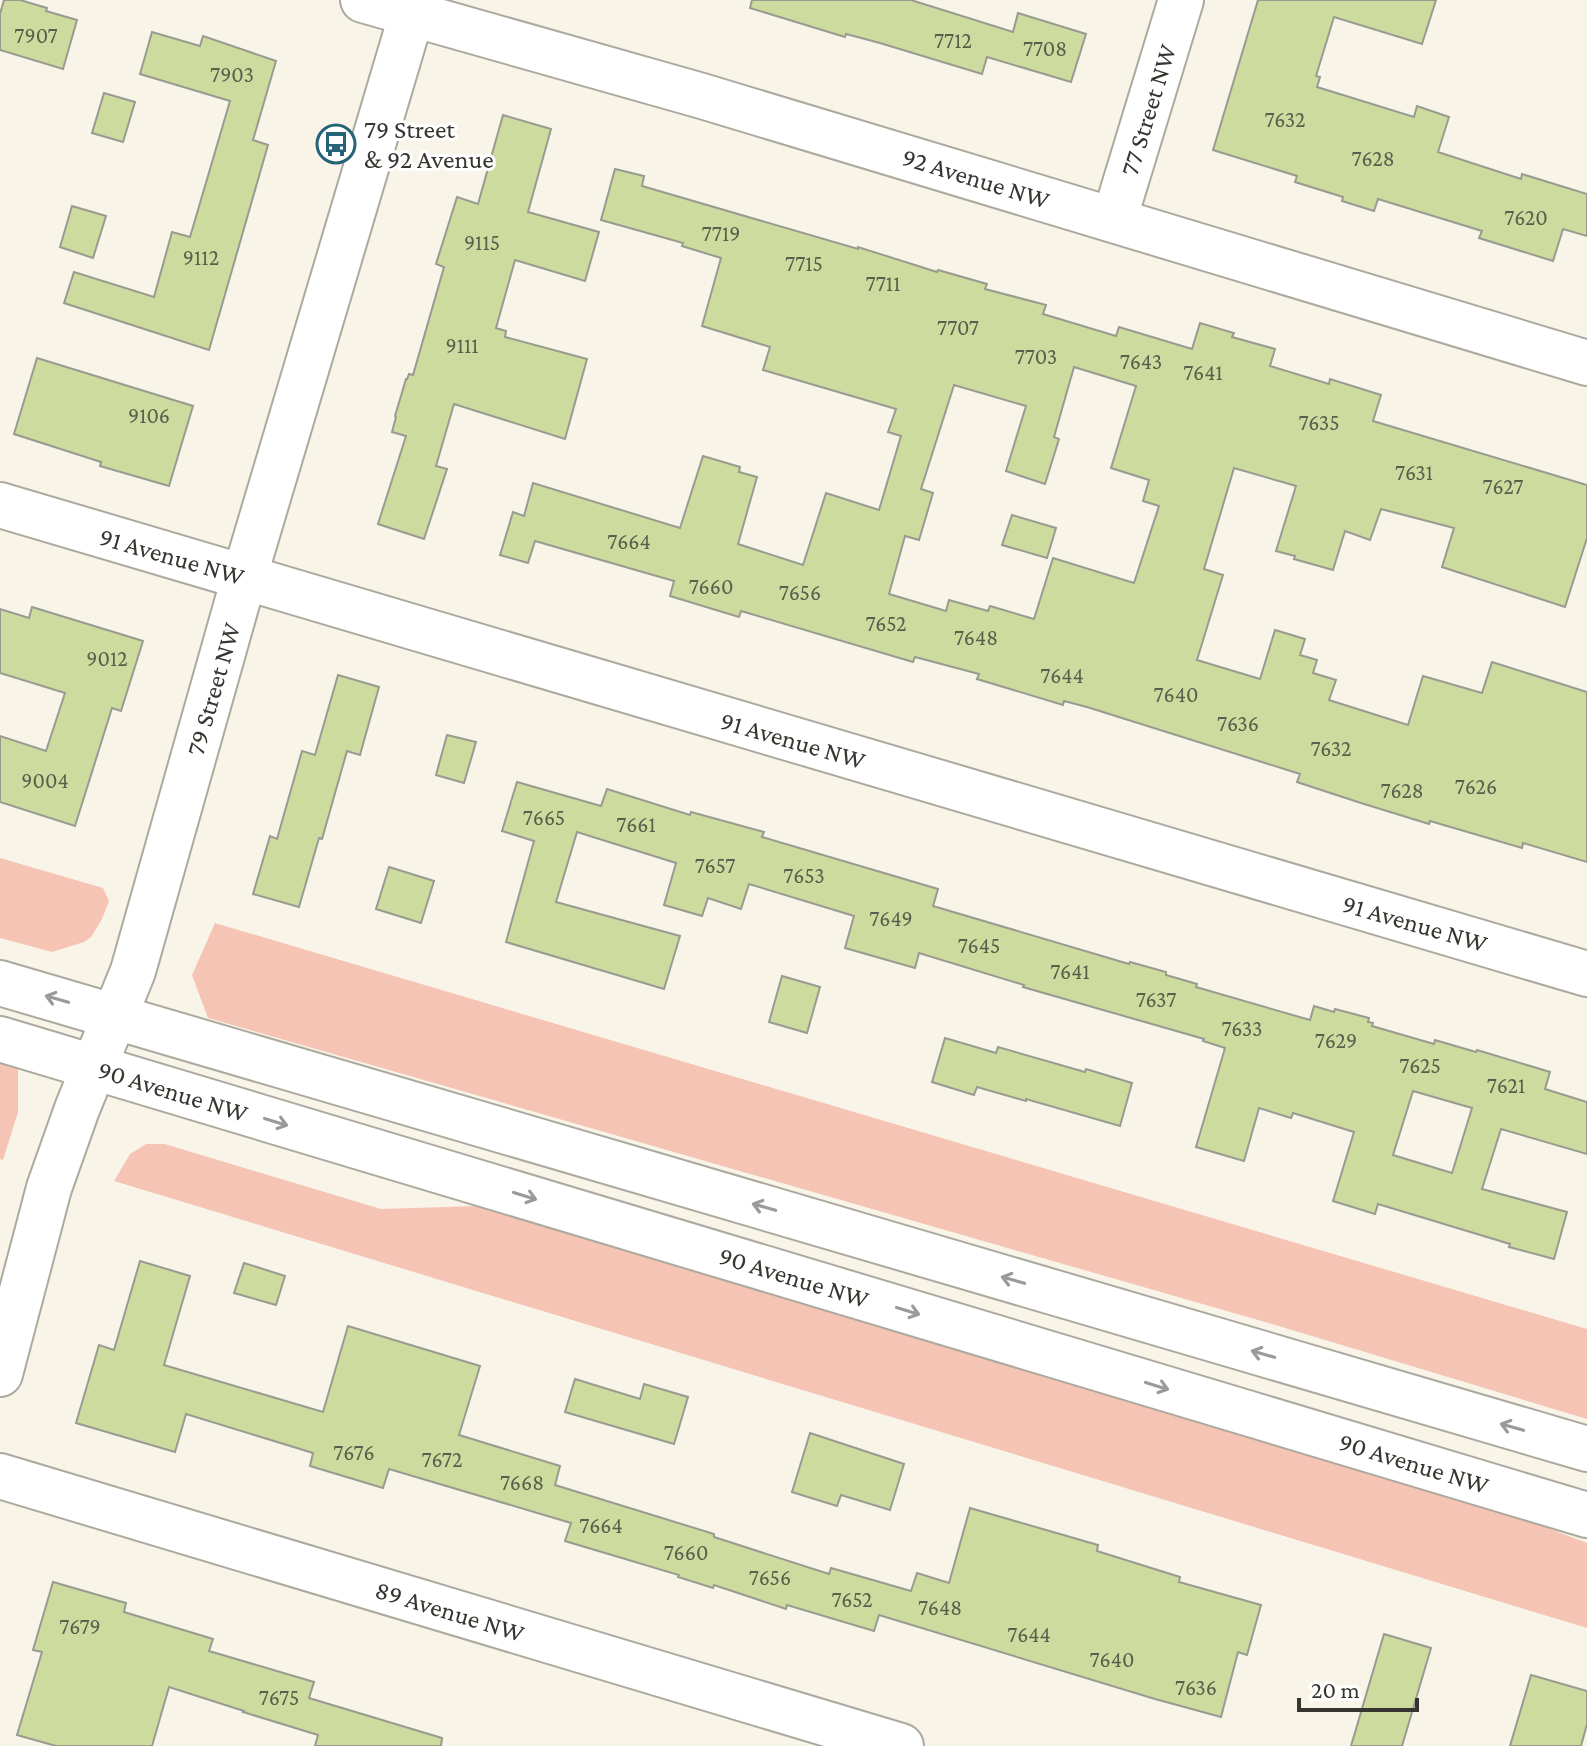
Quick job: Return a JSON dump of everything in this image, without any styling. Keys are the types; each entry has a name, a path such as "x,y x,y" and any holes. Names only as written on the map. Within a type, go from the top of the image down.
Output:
{"street":[{"name":"92 Avenue NW","path":"363,0 414,7 1587,363"},
{"name":"77 Street NW","path":"1114,220 1181,0"},
{"name":"79 Street NW","path":"0,1374 49,1188 133,971 153,906 244,578 414,7"},
{"name":"91 Avenue NW","path":"0,505 1587,974"},
{"name":"90 Avenue NW","path":"0,983 1587,1449"},
{"name":"90 Avenue NW","path":"0,1039 1587,1515"},
{"name":"89 Avenue NW","path":"0,1476 901,1746"}],"shaded area":[{"path":"0,858 103,888 109,901 91,937 52,952 0,938"},
{"path":"215,923 1587,1329 1587,1419 1272,1324 208,1018 192,975"},
{"path":"0,1053 18,1059 18,1112 3,1160 0,1159"},
{"path":"146,1144 165,1144 381,1209 478,1206 500,1209 1474,1500 1587,1543 1587,1628 114,1181 130,1154"}],"building":[{"path":"4,0 20,0 77,20 63,69 0,50 0,14"},
{"path":"752,0 911,0 1013,32 1018,13 1086,34 1071,82 987,57 982,74 750,8"},
{"path":"1258,0 1436,0 1422,44 1334,17 1316,76 1320,77 1317,87 1414,117 1417,106 1449,117 1438,152 1521,179 1522,174 1587,194 1587,236 1563,229 1553,261 1479,238 1482,231 1378,199 1374,211 1342,201 1343,197 1295,182 1297,176 1213,150"},
{"path":"152,32 200,46 203,36 276,61 253,140 268,145 209,350 64,303 74,272 154,297 172,232 190,237 230,101 140,74"},
{"path":"104,93 135,102 123,142 92,133"},
{"path":"503,115 551,129 528,212 599,232 585,281 515,260 496,328 506,331 505,337 587,359 565,439 454,404 436,466 447,469 424,539 378,524 406,436 392,432 406,379 409,374 413,375 444,267 436,264 457,197 478,204"},
{"path":"615,169 644,176 642,186 987,284 985,289 1046,305 1043,314 1116,336 1119,327 1192,349 1200,323 1234,333 1232,337 1275,349 1270,366 1329,384 1330,379 1381,395 1373,421 1587,485 1587,538 1565,607 1442,567 1454,528 1381,509 1370,540 1345,531 1333,570 1294,559 1295,556 1276,551 1296,486 1234,468 1204,569 1223,575 1197,660 1260,679 1275,630 1305,639 1300,655 1317,660 1313,673 1336,680 1329,700 1408,725 1423,676 1482,693 1492,662 1587,692 1587,862 1523,843 1522,848 1430,821 1429,824 1361,803 1297,782 1300,774 1087,707 1064,701 1063,705 977,679 979,674 915,657 913,662 741,611 739,617 670,596 674,581 535,541 528,563 500,555 513,512 524,516 533,483 680,528 703,456 740,467 739,472 757,477 738,544 803,565 826,493 879,510 901,436 888,432 896,409 763,370 770,347 702,326 721,258 682,246 683,243 601,220","holes":["1074,367 1136,386 1111,468 1149,480 1143,501 1159,506 1134,583 1053,558 1034,619 990,606 988,611 949,600 946,611 889,594 905,536 919,540 933,493 921,489 954,385 1026,406 1006,471 1045,484 1059,439 1054,437"]},
{"path":"72,206 106,216 93,258 60,247"},
{"path":"37,358 193,406 169,486 100,466 101,462 14,434"},
{"path":"1012,515 1056,528 1047,558 1002,545"},
{"path":"32,607 143,641 121,711 112,708 75,826 0,802 0,736 46,751 65,693 0,673 0,609 29,618"},
{"path":"338,675 379,687 360,755 347,751 299,907 253,894 270,836 277,839 302,751 315,755"},
{"path":"447,735 476,742 464,783 436,775"},
{"path":"517,782 601,806 607,789 690,815 691,812 764,832 762,837 938,889 933,906 1166,972 1166,975 1197,984 1196,987 1310,1020 1314,1006 1334,1012 1335,1009 1369,1018 1372,1026 1434,1044 1435,1040 1477,1050 1550,1072 1545,1089 1587,1102 1587,1154 1501,1129 1482,1189 1567,1212 1554,1259 1378,1204 1375,1214 1333,1201 1354,1132 1293,1113 1291,1118 1259,1108 1244,1161 1196,1147 1225,1048 919,953 915,968 845,948 854,916 749,884 741,909 708,898 702,916 664,905 676,863 577,832 556,902 680,936 664,989 506,942 534,841 502,831","holes":["1413,1091 1472,1108 1452,1173 1393,1155"]},
{"path":"389,867 434,881 421,923 376,909"},
{"path":"782,976 820,987 807,1033 769,1022"},
{"path":"945,1038 996,1053 998,1047 1132,1083 1120,1126 977,1087 974,1095 932,1082"},
{"path":"140,1261 190,1276 164,1365 323,1412 348,1326 480,1366 459,1435 560,1466 555,1485 714,1534 714,1537 829,1574 831,1568 911,1591 917,1573 949,1583 970,1508 1098,1545 1097,1551 1180,1577 1179,1582 1261,1605 1247,1655 1238,1652 1221,1717 879,1615 874,1631 787,1605 786,1609 714,1585 713,1588 565,1541 571,1523 389,1469 383,1488 310,1466 313,1453 186,1414 175,1452 76,1423 99,1345 114,1350"},
{"path":"244,1263 285,1276 276,1305 234,1293"},
{"path":"575,1379 640,1399 644,1384 688,1397 674,1444 565,1412"},
{"path":"810,1433 904,1464 890,1510 841,1495 837,1506 792,1492"},
{"path":"53,1582 126,1603 124,1612 213,1639 209,1651 314,1682 309,1698 442,1738 441,1746 315,1746 318,1735 169,1687 152,1746 56,1746 17,1735 42,1652 33,1650"},
{"path":"1384,1634 1431,1648 1402,1746 1351,1746"},
{"path":"1531,1675 1587,1691 1587,1724 1581,1746 1510,1746"}],"place":[{"name":"79 Street & 92 Avenue","path":"336,144"}]}
